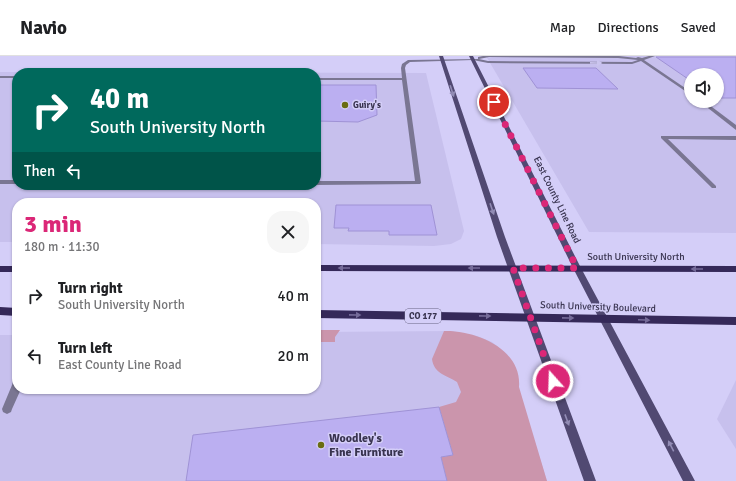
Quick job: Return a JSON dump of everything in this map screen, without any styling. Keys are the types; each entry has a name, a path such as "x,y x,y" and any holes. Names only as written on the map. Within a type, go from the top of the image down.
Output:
{"main road":[{"path":"441,58 530,317 590,481"},
{"name":"East County Line Road","path":"472,58 577,268 689,481"},
{"path":"321,268 513,268"},
{"name":"South University North","path":"513,268 736,269"},
{"path":"0,269 12,269"},
{"path":"0,311 12,312"},
{"name":"South University Boulevard","path":"321,314 736,321"}],"lane":[{"path":"321,183 418,183 404,64 412,60 472,58 488,62 632,63 638,58 653,56"},
{"path":"405,57 412,60"},
{"path":"638,58 684,89"},
{"path":"0,77 12,77"},
{"path":"321,79 405,79"},
{"path":"710,108 736,128"},
{"path":"714,187 663,137 736,138"},
{"path":"0,182 12,182"},
{"path":"7,409 13,394"}],"shaded area":[{"path":"486,56 736,56 736,233 589,232"},
{"path":"0,72 12,72 12,190 321,190 321,73 426,73 464,231 461,239 451,244 434,246 321,244 321,198 12,198 12,242 0,242"},
{"path":"321,330 340,330 335,337 335,342 321,342"},
{"path":"444,331 470,334 483,338 495,344 505,352 513,362 518,374 519,387 547,481 447,481 441,457 453,455 439,407 456,402 461,392 457,382 441,374 433,364 432,359"},
{"path":"452,331 477,336 492,342 507,354 547,481 0,481 0,335 12,335 12,394 321,394 321,332"},
{"path":"736,380 736,449 717,419"}],"building":[{"path":"656,57 736,57 736,98 724,98 724,68 684,68 684,76"},
{"path":"523,68 596,68 618,89 537,88"},
{"path":"321,85 376,85 377,115 358,122 321,121"},
{"path":"336,205 431,205 437,235 389,235 389,231 348,231 349,228 334,228"},
{"name":"Woodley's Fine Furniture","path":"439,407 453,455 441,457 447,481 186,481 193,435"}],"place":[{"name":"Guiry's","path":"345,105"},
{"name":"Woodley's Fine Furniture","path":"321,445"}],"route":[{"path":"494,102 577,268 513,268 553,381"}]}
